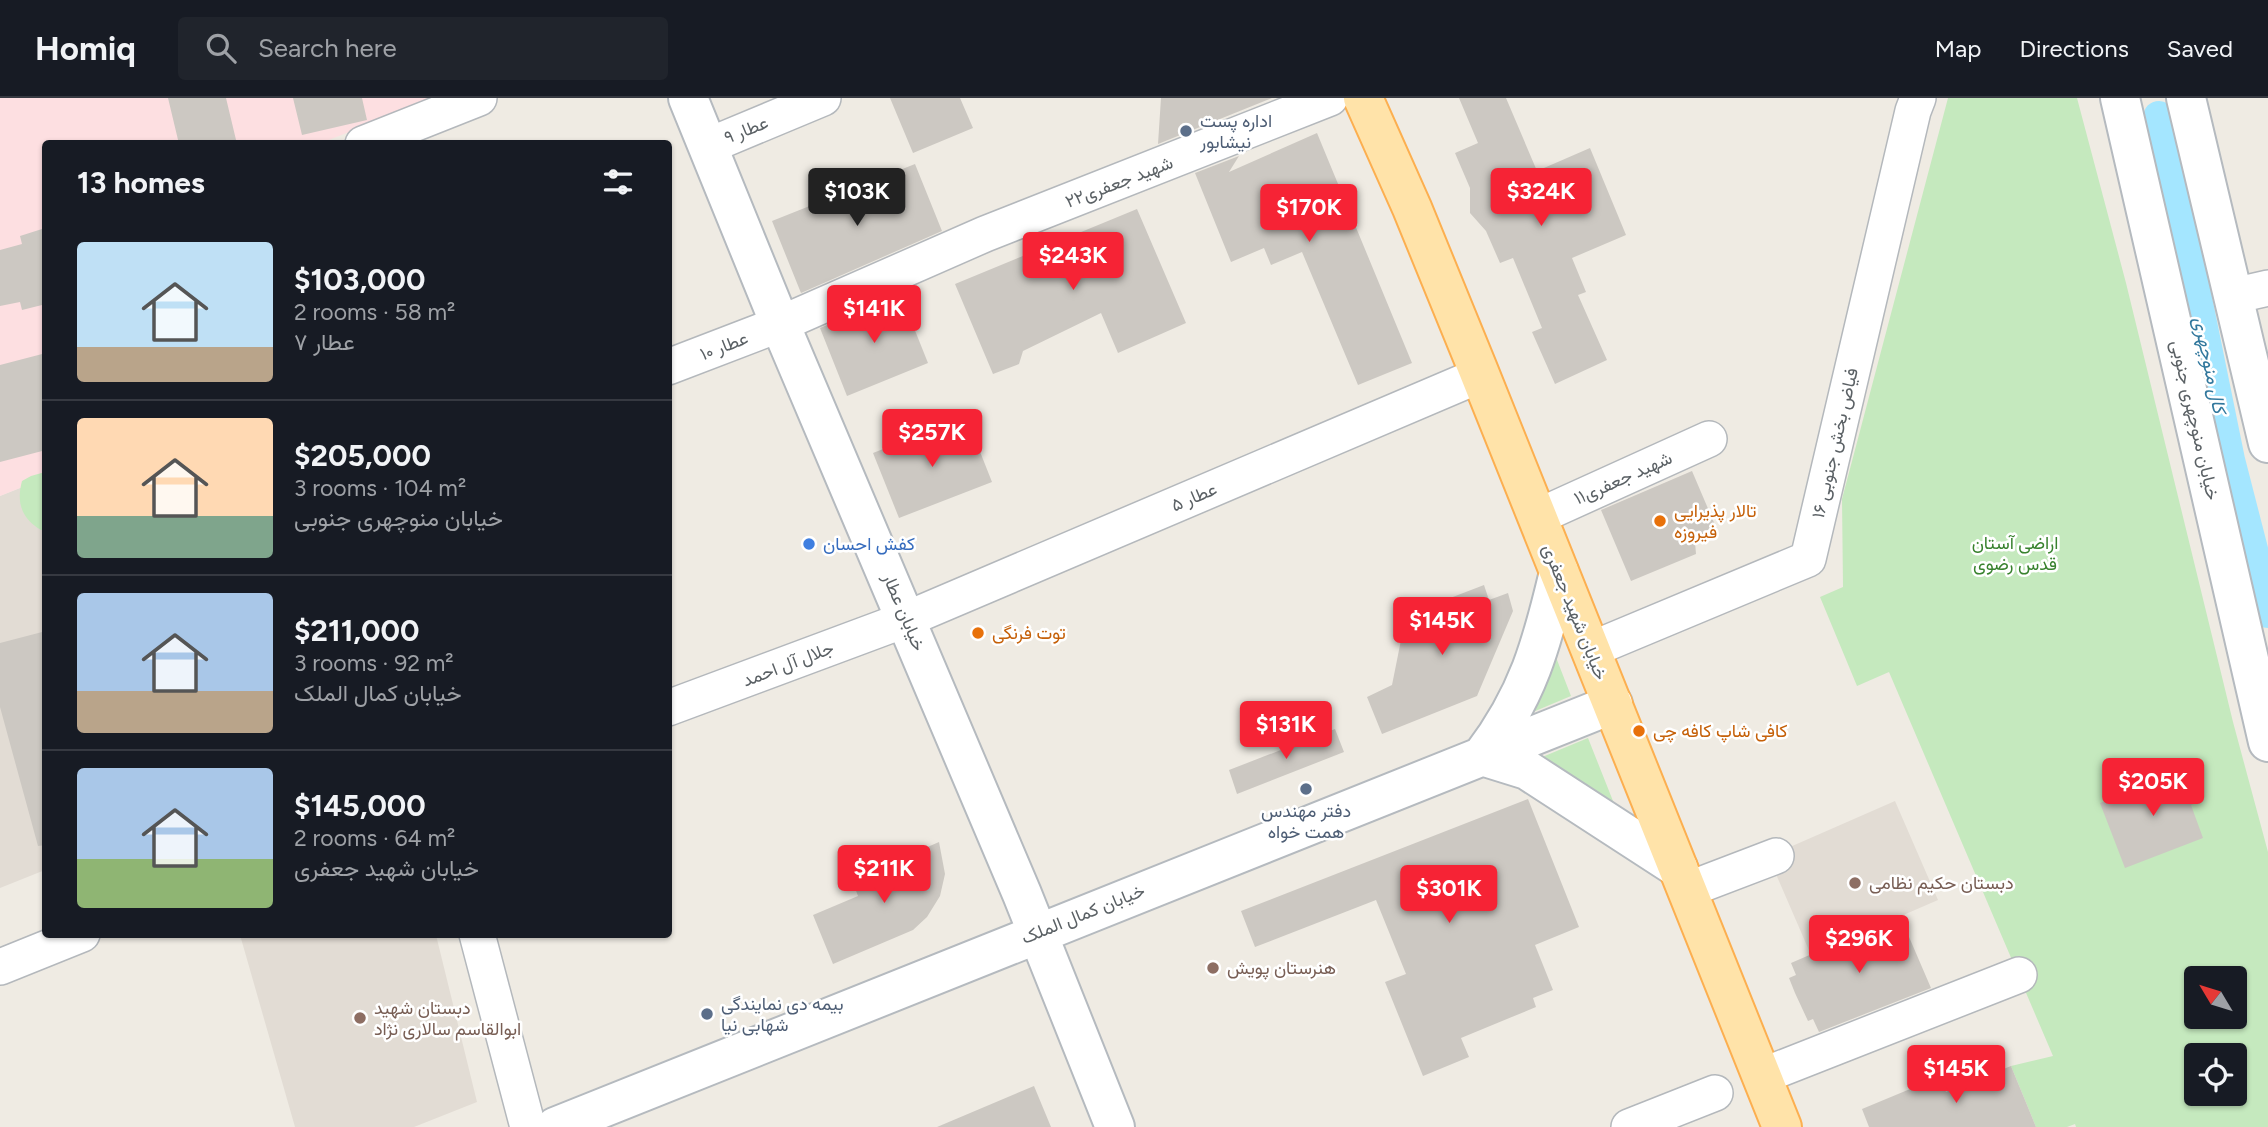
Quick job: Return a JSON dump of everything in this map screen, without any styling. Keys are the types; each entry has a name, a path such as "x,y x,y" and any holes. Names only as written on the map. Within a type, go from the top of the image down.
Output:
{"main road":[{"name":"خیابان شهید جعفری","path":"1356,98 1412,208 1782,1127"}],"street":[{"path":"373,140 479,98"},
{"name":"خیابان عطار","path":"688,98 780,324 907,619 1115,1127"},
{"name":"عطار ۹","path":"708,146 823,98"},
{"name":"شهید جعفری۲۲","path":"780,324 985,234 1356,98"},
{"name":"فیاض بخش جنوبی ۱۶","path":"1590,650 1808,559 1918,98"},
{"name":"خیابان منوچهری جنوبی","path":"2123,98 2268,741"},
{"path":"2186,98 2250,292 2268,443"},
{"name":"عطار ۱۰","path":"672,365 780,324"},
{"name":"عطار ۵","path":"907,619 1480,374"},
{"name":"شهید جعفری۱۱","path":"1536,517 1709,439"},
{"path":"1559,572 1543,640 1526,684 1504,727 1482,756 1527,770 1683,879 1776,856"},
{"name":"جلال آل احمد","path":"672,707 907,619"},
{"name":"خیابان کمال الملک","path":"555,1127 1613,704"},
{"path":"0,967 72,938"},
{"path":"478,938 528,1127"},
{"path":"1762,1076 2019,975"},
{"path":"1629,1127 1715,1093"}],"shaded area":[{"path":"0,98 436,98 329,140 42,140 42,479 0,496"},
{"path":"42,479 42,871 0,888 0,496"},
{"name":"دبستان حکیم نظامی","path":"1895,801 1938,900 1811,955 1772,865 1793,856 1790,847"},
{"name":"دبستان شهید ابوالقاسم سالاری نژاد","path":"241,938 437,938 477,1102 414,1127 295,1127"}],"green space":[{"name":"اراضی آستان قدس رضوی","path":"1948,98 2077,98 2268,852 2268,1127 2076,1127 2075,1124 2067,1127 2036,1127 2011,1066 2053,1056 1889,672 1857,686 1820,597 1843,587 1842,499"},
{"path":"42,473 42,530 29,521 20,503 22,481"},
{"path":"1552,647 1571,696 1516,719"},
{"path":"1588,738 1615,806 1581,781 1535,760"}],"building":[{"path":"168,98 226,98 236,140 178,140"},
{"path":"293,98 362,98 367,120 302,135"},
{"path":"890,98 960,98 973,128 913,153"},
{"name":"اداره پست نیشابور","path":"1161,98 1272,98 1158,144"},
{"path":"1459,98 1506,98 1537,171 1590,148 1626,235 1572,258 1586,292 1578,295 1607,360 1555,384 1532,332 1542,328 1513,258 1500,263 1486,231 1470,213 1470,188 1455,153 1478,143"},
{"path":"1317,133 1412,363 1358,385 1302,252 1271,265 1264,248 1231,262 1195,173 1239,156 1229,172"},
{"path":"915,164 942,231 801,293 772,221"},
{"path":"1137,209 1186,323 1118,353 1101,313 1023,351 1019,364 993,374 955,284"},
{"path":"42,229 42,305 22,310 20,302 0,306 0,250 22,244 20,236"},
{"path":"900,293 928,363 847,396 820,328"},
{"path":"42,354 42,451 0,462 0,365"},
{"path":"947,424 973,434 992,482 899,518 873,453"},
{"name":"تالار پذیرایی فیروزه","path":"1692,471 1718,532 1695,542 1696,554 1631,581 1601,510"},
{"path":"1484,585 1489,600 1508,593 1513,611 1477,696 1382,734 1367,697 1392,685 1406,615"},
{"path":"42,632 42,846 38,846 0,707 0,643"},
{"path":"1335,729 1344,752 1237,794 1229,770"},
{"path":"2180,771 2184,781 2190,779 2199,802 2191,805 2203,838 2125,868 2100,803 2118,796 2122,789 2147,777 2155,781"},
{"path":"1528,799 1579,927 1535,945 1553,990 1533,998 1536,1007 1461,1038 1469,1057 1423,1076 1385,982 1406,974 1376,900 1255,947 1241,911"},
{"path":"939,842 945,874 940,896 927,917 913,930 833,964 813,915 858,896 852,880"},
{"path":"1900,916 1931,988 1819,1032 1813,1019 1808,1021 1795,993 1789,978 1796,975 1791,963"},
{"path":"2011,1066 2036,1127 1869,1127 1862,1109 1939,1077 1946,1092"},
{"path":"1034,1086 1051,1127 937,1127"}],"waterway":[{"name":"کال منوچهری","path":"2159,117 2229,460 2268,612"}],"place":[{"name":"اداره پست نیشابور","path":"1186,131"},
{"name":"تالار پذیرایی فیروزه","path":"1660,521"},
{"name":"کفش احسان","path":"809,544"},
{"name":"توت فرنگی","path":"978,633"},
{"name":"کافی شاپ کافه چی","path":"1639,731"},
{"name":"دفتر مهندس همت خواه","path":"1306,789"},
{"name":"دبستان حکیم نظامی","path":"1855,883"},
{"name":"هنرستان پویش","path":"1213,968"},
{"name":"بیمه دی نمایندگی شهابی نیا","path":"707,1014"},
{"name":"دبستان شهید ابوالقاسم سالاری نژاد","path":"360,1018"}]}
